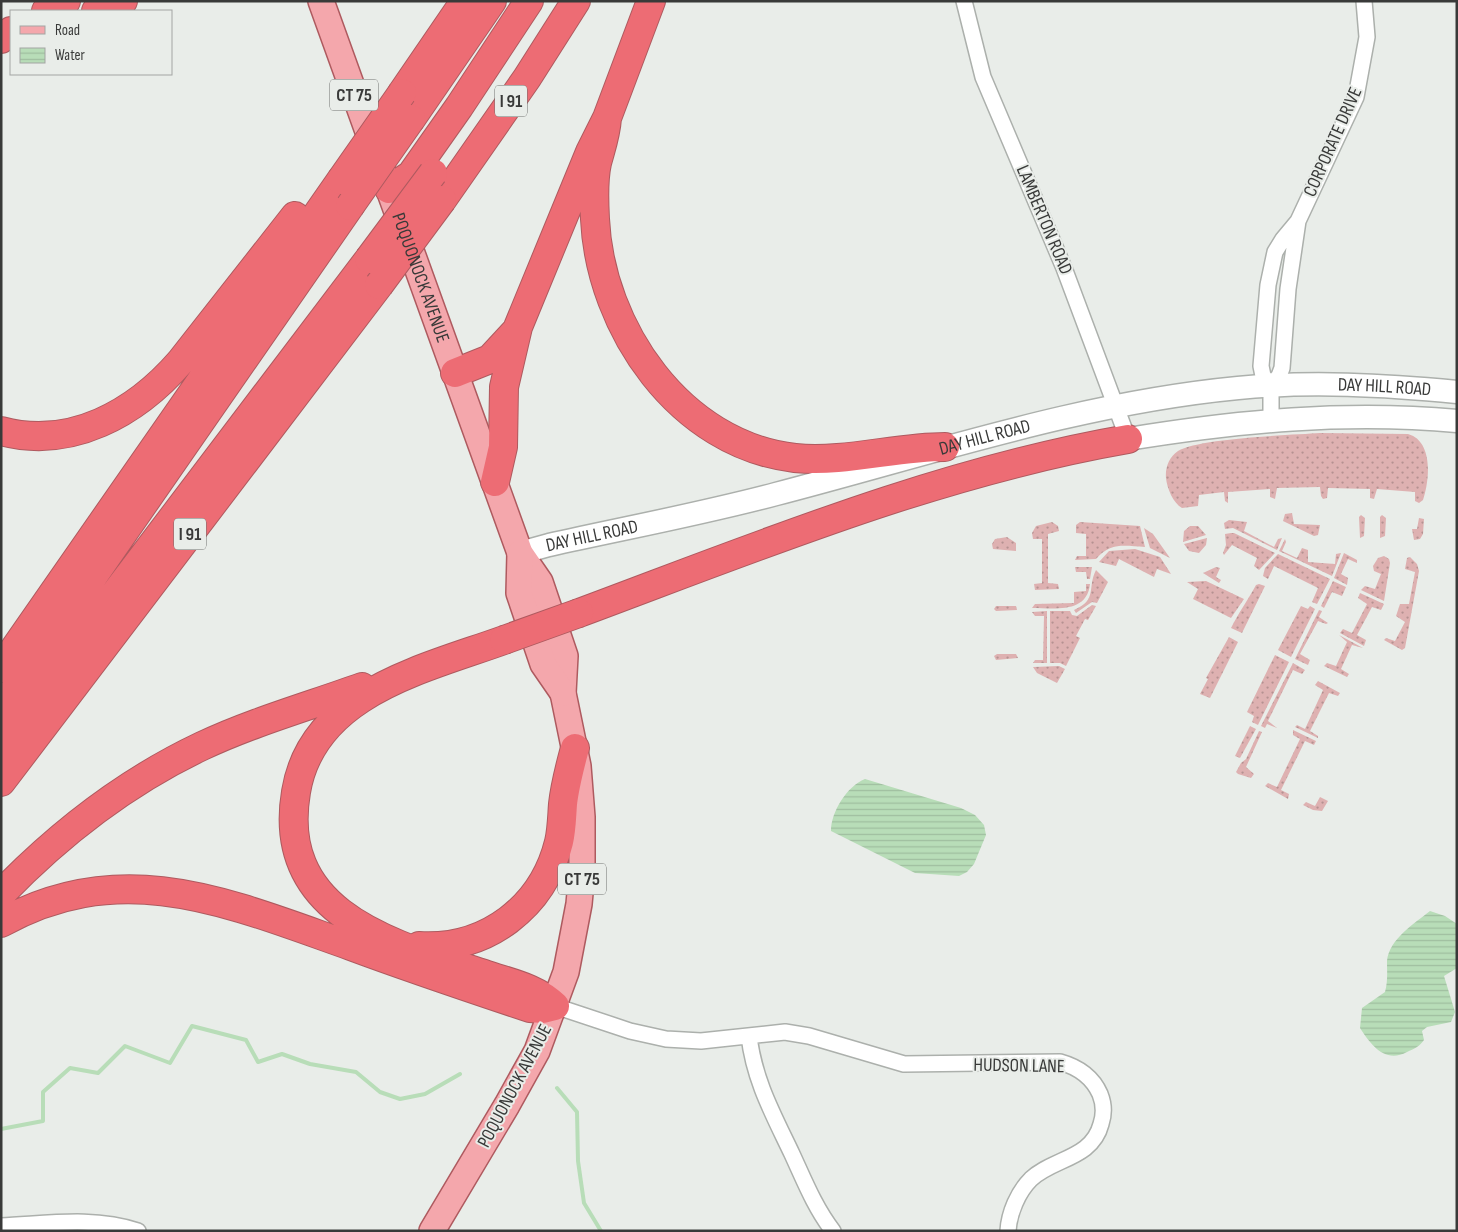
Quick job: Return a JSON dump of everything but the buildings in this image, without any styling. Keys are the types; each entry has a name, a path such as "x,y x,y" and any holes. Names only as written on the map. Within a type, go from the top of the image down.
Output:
{"highway":[{"path":"48,10 66,1"},
{"path":"99,10 123,1"},
{"path":"1,668 465,1"},
{"path":"1,708 492,1"},
{"path":"389,189 397,164 510,1"},
{"path":"389,189 411,175 529,1"},
{"path":"1,744 433,173 548,1"},
{"name":"I 91","path":"1,782 442,200 516,94 576,1"},
{"path":"495,482 503,447 504,387 518,327 590,152 607,118 651,1"},
{"path":"607,118 595,179 595,220 602,269 612,302 625,333 650,370 672,395 697,416 721,432 754,448 781,455 828,458 907,448 945,447"},
{"path":"1,431 35,437 74,432 108,420 142,398 181,361 300,210 317,195 341,180"},
{"path":"455,374 490,359 518,327"},
{"path":"1,894 90,815 125,789 161,767 224,737 374,683 407,675 936,484 1032,458 1128,439"},
{"path":"407,675 355,702 323,730 304,764 294,802 296,844 306,870 331,905 347,919 368,932 535,991 555,1006"},
{"path":"389,940 428,947 458,944 496,930 527,906 541,886 556,852 562,826 566,788 575,748"},
{"path":"1,923 43,903 83,893 130,888 170,891 250,911 530,1008 542,1010 555,1006"}],"main road":[{"name":"POQUONOCK AVENUE","path":"321,1 520,553 520,593 543,664 563,693 575,748 582,817 582,871 574,940 555,1006 522,1080 432,1231"},
{"name":"DAY HILL ROAD","path":"520,553 549,544 741,503 1042,421 1115,405 1209,391 1271,386 1378,386 1457,392"},
{"name":"DAY HILL ROAD","path":"1128,439 1271,420 1364,416 1457,420"}],"street":[{"name":"LAMBERTON ROAD","path":"964,1 983,78 1064,268 1128,439"},
{"name":"CORPORATE DRIVE","path":"1271,386 1263,376 1262,366 1269,275 1277,247 1298,221 1356,97 1367,37 1364,1"},
{"name":"CORPORATE DRIVE","path":"1271,420 1271,386 1279,376 1282,368 1288,289 1298,221"},
{"name":"HUDSON LANE","path":"555,1006 623,1029 666,1039 701,1041 785,1032 809,1036 904,1064 1060,1062 1076,1067 1088,1076 1100,1094 1103,1117 1100,1130 1083,1150 1044,1170 1023,1188 1011,1215 1008,1231"},
{"path":"749,1036 756,1074 764,1095 820,1213 833,1231"},
{"path":"1,1226 88,1222 120,1225 138,1231"}],"shaded area":[{"path":"1320,433 1408,434 1416,438 1426,452 1428,462 1427,482 1423,500 1419,503 1415,501 1415,492 1377,489 1374,499 1370,498 1370,489 1328,488 1327,498 1323,499 1320,487 1277,488 1275,499 1270,497 1270,489 1228,492 1228,503 1225,501 1224,492 1199,495 1198,506 1182,508 1176,503 1169,491 1166,474 1167,467 1172,456 1178,451 1205,443 1224,440"},
{"path":"1292,513 1294,524 1320,525 1318,535 1314,536 1283,521 1285,514"},
{"path":"1361,515 1365,518 1364,536 1360,538 1359,517"},
{"path":"1382,515 1386,518 1385,536 1380,538 1380,517"},
{"path":"1419,518 1424,519 1423,534 1420,539 1414,540 1412,529 1417,529"},
{"path":"1229,520 1247,522 1244,531 1274,547 1278,539 1282,538 1277,550 1233,528 1225,529 1224,523"},
{"path":"1052,522 1058,526 1059,531 1048,534 1048,583 1058,584 1059,589 1035,590 1034,584 1042,583 1042,539 1033,539 1032,533 1036,526"},
{"path":"1080,522 1140,526 1145,547 1118,546 1107,550 1096,559 1075,560 1077,556 1086,556 1086,534 1076,533 1076,525"},
{"path":"1190,526 1198,526 1206,535 1183,542 1184,531"},
{"path":"1144,528 1153,534 1170,558 1150,548"},
{"path":"1234,533 1275,553 1259,570 1254,566 1257,558 1232,545 1224,555 1226,545 1225,534"},
{"path":"1007,537 1016,543 1016,551 993,549 992,544 995,539"},
{"path":"1207,538 1206,545 1199,553 1189,551 1184,544"},
{"path":"1285,539 1286,542 1282,551 1297,558 1302,548 1308,550 1308,562 1335,564 1336,554 1341,553 1332,576 1279,551"},
{"path":"1135,549 1160,557 1171,574 1157,569 1154,577 1119,559 1116,566 1099,562 1109,551"},
{"path":"1344,553 1357,560 1357,563 1348,559 1341,574 1348,578 1347,585 1334,578"},
{"path":"1278,554 1330,579 1317,604 1312,602 1318,588 1274,566 1268,579 1263,576 1265,568"},
{"path":"1384,556 1389,559 1390,563 1384,601 1361,590 1365,586 1375,589 1381,574 1374,571 1373,566 1378,558"},
{"path":"1410,557 1417,564 1419,571 1405,648 1402,650 1384,640 1386,638 1395,641 1405,622 1396,616 1400,604 1409,604 1415,572 1405,569 1407,558"},
{"path":"1075,567 1092,567 1090,579 1087,579 1086,572 1076,572"},
{"path":"1216,567 1220,568 1216,577 1221,580 1219,583 1203,573"},
{"path":"1096,570 1108,582 1097,603 1092,602 1076,613 1074,610 1086,602 1091,593 1093,576"},
{"path":"1206,581 1244,599 1231,618 1193,599 1198,589 1187,582"},
{"path":"1333,581 1346,587 1342,596 1332,592 1324,608 1321,606"},
{"path":"1086,584 1090,584 1088,594 1076,605 1059,608 1032,608 1035,604 1074,603 1074,592 1086,591"},
{"path":"1256,585 1265,586 1242,633 1231,628"},
{"path":"1360,593 1384,604 1381,610 1372,607 1357,635 1366,640 1364,646 1340,633 1343,629 1352,633 1367,604 1358,598"},
{"path":"1092,605 1096,606 1088,620 1085,619 1076,636 1080,638 1066,666 1060,663 1050,663 1050,611 1070,611 1072,615 1077,616"},
{"path":"996,606 1016,606 1017,610 996,611 994,609"},
{"path":"1301,606 1308,609 1310,606 1315,609 1291,657 1278,650"},
{"path":"1319,610 1322,611 1319,617 1328,623 1318,621 1300,654 1310,660 1308,665 1295,659"},
{"path":"1047,611 1047,663 1033,663 1035,660 1043,660 1044,616 1035,616 1032,612"},
{"path":"1339,635 1363,648 1352,645 1341,669 1349,674 1347,677 1324,666 1327,663 1336,666 1347,642"},
{"path":"1229,637 1238,642 1210,698 1200,694 1208,679 1206,678"},
{"path":"997,654 1016,654 1018,658 996,660 994,656"},
{"path":"1275,655 1289,662 1258,725 1252,722 1254,716 1247,712"},
{"path":"1293,663 1305,670 1302,674 1293,670 1268,721 1277,728 1267,724 1265,728 1261,726"},
{"path":"1059,666 1065,669 1057,683 1037,673 1033,667"},
{"path":"1318,681 1340,693 1338,696 1329,693 1310,731 1318,736 1318,738 1295,727 1297,725 1305,729 1323,690 1315,685"},
{"path":"1250,726 1256,729 1240,758 1235,756"},
{"path":"1293,730 1316,741 1314,745 1305,741 1281,790 1289,794 1288,799 1265,786 1268,783 1277,787 1300,739 1293,735"},
{"path":"1259,731 1262,732 1246,767 1254,774 1251,778 1238,774 1236,772 1241,763 1246,759"},
{"path":"1320,797 1328,801 1322,811 1313,810 1303,805 1306,802 1315,806"}],"water":[{"path":"865,779 961,808 975,815 984,825 986,835 974,864 967,872 959,876 915,873 831,831 834,816 841,800 852,787"},
{"path":"1430,911 1445,916 1457,924 1457,968 1444,976 1455,1012 1451,1022 1427,1027 1422,1031 1424,1040 1417,1047 1399,1055 1385,1054 1369,1041 1360,1028 1362,1008 1385,992 1387,961 1392,946 1410,926"}],"waterway":[{"path":"1,1129 43,1121 43,1092 70,1068 98,1073 125,1046 170,1063 192,1026 246,1040 258,1062 282,1054 310,1064 356,1072 380,1092 400,1099 425,1094 460,1074"},
{"path":"557,1088 577,1112 578,1161 584,1203 601,1231"}]}
